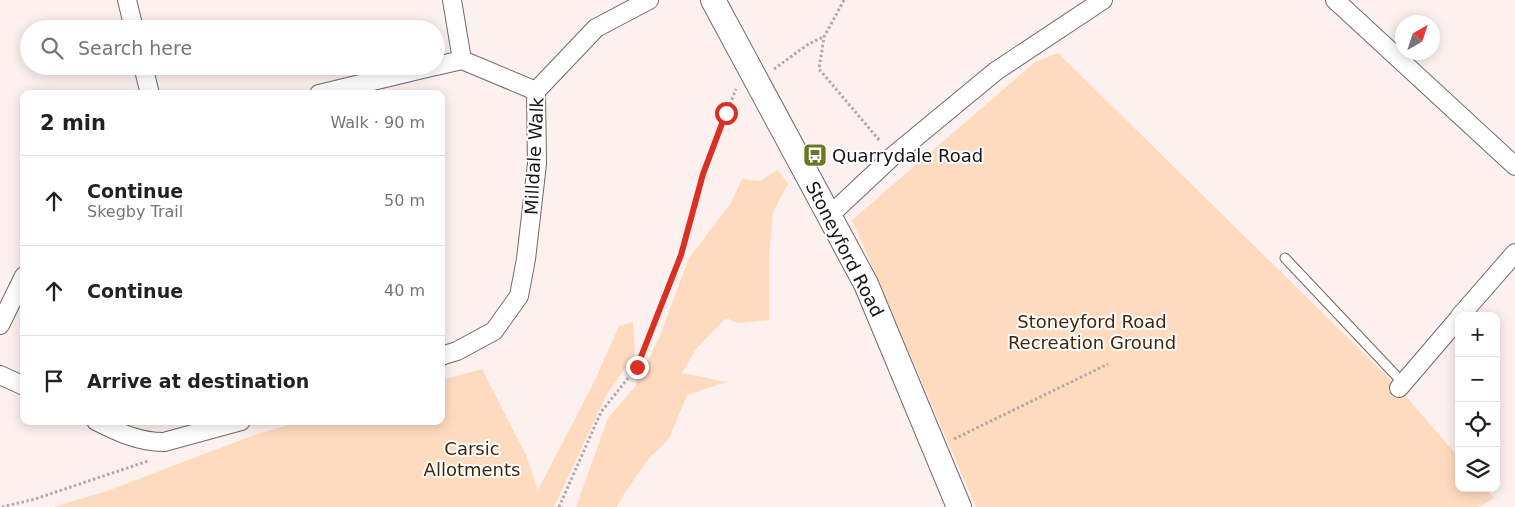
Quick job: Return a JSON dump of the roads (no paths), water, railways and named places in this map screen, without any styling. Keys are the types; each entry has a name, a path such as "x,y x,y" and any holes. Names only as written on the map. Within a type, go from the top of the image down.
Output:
{"main road":[{"name":"Stoneyford Road","path":"713,0 866,284 959,507"}],"street":[{"path":"127,0 132,20"},
{"path":"452,0 462,60"},
{"name":"Milldale Walk","path":"445,355 457,351 494,331 519,296 526,259 537,164 536,91 596,28 649,0"},
{"path":"829,216 893,156 996,71 1103,0"},
{"path":"1336,0 1515,166"},
{"path":"445,64 462,60 536,91"},
{"path":"145,75 149,90"},
{"path":"336,90 398,75"},
{"path":"1464,312 1515,253"},
{"path":"0,324 20,284"},
{"path":"1401,385 1455,323"},
{"path":"0,375 20,384"},
{"path":"104,425 126,436 156,442 164,442 226,425"}],"lane":[{"path":"1285,258 1401,385"}],"place":[{"name":"Quarrydale Road","path":"815,155"}],"park label":[{"name":"Stoneyford Road Recreation Ground","path":"1092,331"},
{"name":"Carsic Allotments","path":"472,458"}]}
